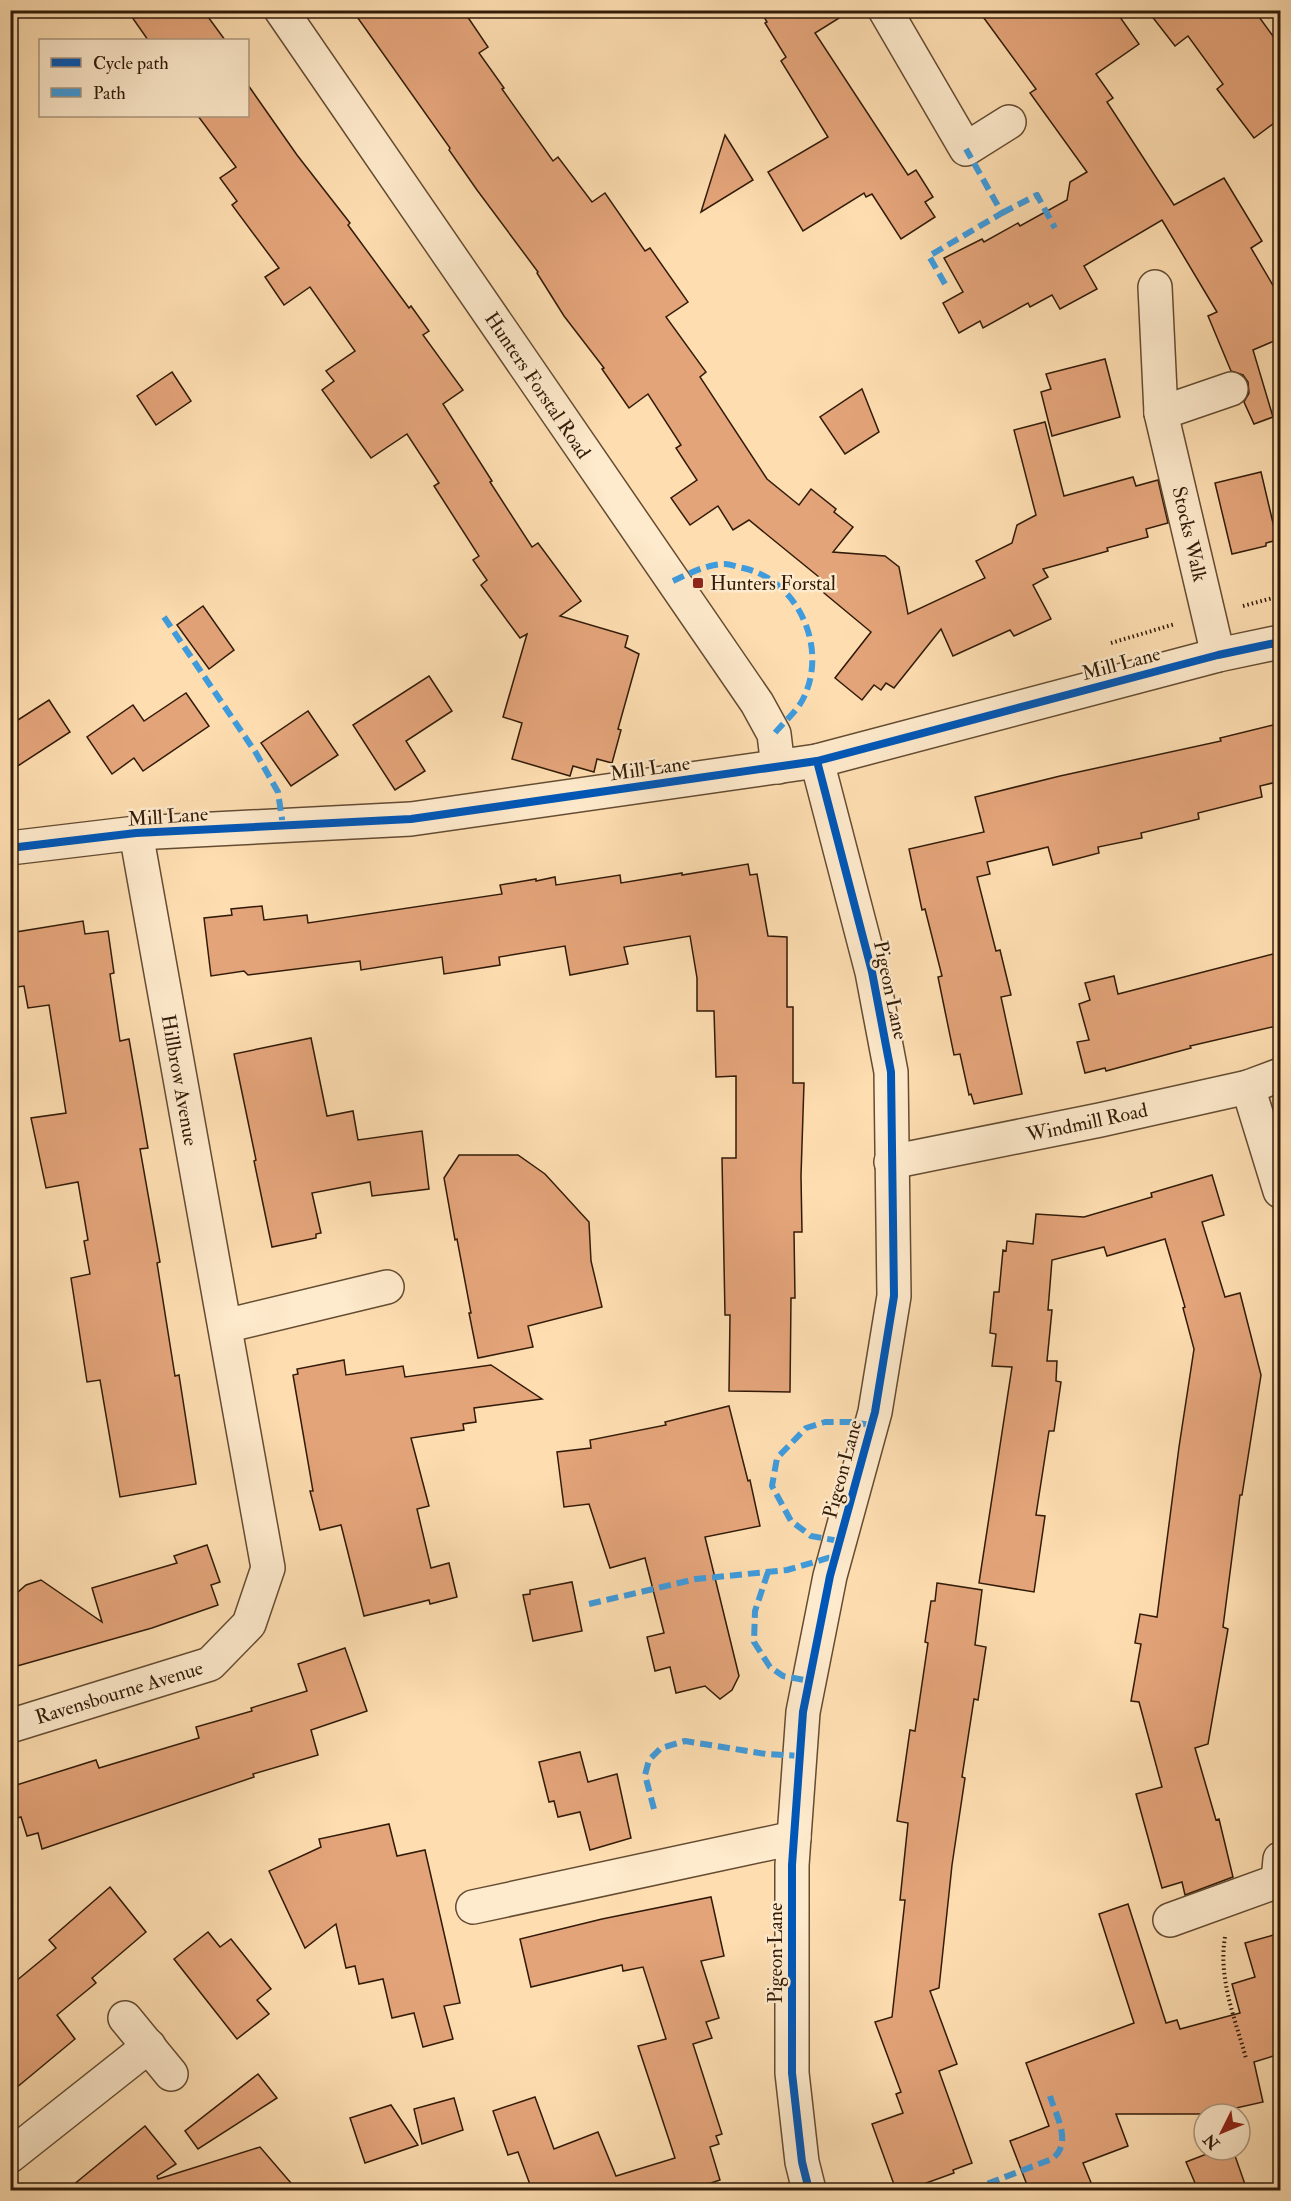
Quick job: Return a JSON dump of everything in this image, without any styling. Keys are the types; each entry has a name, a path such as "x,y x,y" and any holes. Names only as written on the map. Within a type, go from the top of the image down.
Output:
{"street":[{"name":"Hunters Forstal Road","path":"281,10 757,703 774,734 778,767"},
{"path":"885,10 966,149 1009,122"},
{"name":"Stocks Walk","path":"1155,287 1161,413 1218,655"},
{"path":"1161,413 1231,389"},
{"name":"Mill Lane","path":"10,848 136,833 411,819 817,761 1218,655 1281,642"},
{"name":"Pigeon Lane","path":"809,2190 802,2162 792,2073 792,1876 803,1713 830,1576 875,1412 894,1296 891,1072 874,983 817,761"},
{"name":"Hillbrow Avenue","path":"136,833 268,1568 249,1624"},
{"name":"Windmill Road","path":"891,1162 1100,1120 1248,1087 1281,1075"},
{"path":"1248,1087 1281,1191"},
{"path":"225,1326 387,1287"},
{"name":"Ravensbourne Avenue","path":"10,1726 210,1664 249,1624"},
{"path":"472,1907 794,1838"},
{"path":"1170,1920 1278,1881 1281,1859"},
{"path":"126,2018 171,2074"},
{"path":"10,2156 149,2046"}],"path":[{"path":"1229,1926 1222,1955 1223,1973 1246,2058"}],"building":[{"path":"127,10 203,10 224,39 147,39"},
{"path":"760,10 852,10 815,33 908,175 916,170 933,197 925,202 935,217 901,239 872,194 866,197 864,193 803,231 768,172 828,137 781,61 786,57 765,23 767,22"},
{"path":"978,10 1115,10 1139,44 1096,74 1113,98 1107,102 1174,205 1224,178 1262,241 1251,248 1281,301 1281,338 1253,350 1273,417 1254,424 1244,402 1249,393 1248,382 1243,375 1231,371 1208,316 1217,312 1162,220 1084,266 1097,289 1060,309 1052,295 1030,307 1028,303 983,328 980,321 959,333 943,303 963,292 944,258 982,239 984,242 1018,223 1020,226 1067,200 1070,182 1087,172 1030,93 1036,89"},
{"path":"1147,10 1254,10 1281,47 1281,118 1254,138 1217,89 1223,84 1188,36 1175,46"},
{"path":"465,13 488,47 479,53 553,161 558,157 592,202 605,193 645,251 650,248 688,302 666,317 706,372 700,377 767,479 799,505 811,489 836,509 834,512 853,527 833,552 885,556 899,567 908,614 985,578 976,561 1012,543 1017,525 1036,515 1014,430 1045,422 1064,496 1133,477 1136,486 1158,480 1168,523 1146,529 1148,537 1043,569 1048,577 1033,585 1051,619 1014,636 1010,630 953,656 941,629 894,688 886,683 881,690 874,685 862,700 835,678 871,632 824,593 830,586 749,520 733,530 718,506 690,525 671,498 697,480 676,448 681,445 648,394 629,408 602,369 604,368 564,316 538,272 477,190 355,14"},
{"path":"249,86 297,155 350,223 348,225 409,308 411,306 429,331 423,335 463,390 443,404 532,547 538,543 581,601 560,616 628,636 625,647 639,654 618,729 621,730 612,763 597,759 594,772 573,766 570,776 512,759 522,723 503,717 527,634 520,638 481,585 487,580 473,560 479,556 434,486 439,483 407,434 371,458 322,390 334,381 326,371 355,351 310,287 284,305 265,277 279,268 232,205 237,201 220,178 236,167 199,117 249,117"},
{"path":"725,135 753,180 701,212"},
{"path":"1105,359 1120,417 1052,436 1041,392 1051,389 1046,374"},
{"path":"172,372 191,401 156,425 137,396"},
{"path":"862,389 879,432 845,454 820,417"},
{"path":"1261,472 1277,540 1266,543 1266,546 1232,554 1215,483"},
{"path":"203,606 234,650 209,669 177,625"},
{"path":"429,676 452,711 406,741 425,771 395,790 353,725"},
{"path":"186,693 209,726 143,771 134,758 112,774 87,737 133,705 144,721"},
{"path":"49,700 70,732 10,771 10,725"},
{"path":"308,711 338,755 291,786 261,743"},
{"path":"1281,723 1281,781 1260,786 1262,797 1198,813 1199,819 1141,833 1142,838 1098,847 1099,853 1053,865 1048,847 987,862 990,874 977,877 996,951 1000,950 1011,995 1001,997 1022,1094 974,1104 971,1094 969,1095 960,1054 954,1055 938,977 942,976 925,909 922,910 909,849 984,832 975,797 1221,741 1220,738"},
{"path":"748,864 750,875 757,874 768,936 787,937 787,1007 793,1007 793,1083 804,1083 802,1232 794,1232 795,1298 791,1298 790,1392 729,1391 730,1315 725,1315 722,1158 736,1158 736,1076 716,1077 714,1011 697,1011 697,978 690,936 624,947 628,964 570,975 565,946 499,957 500,965 444,974 442,957 361,970 360,961 248,975 244,971 211,976 204,918 232,915 231,909 262,906 264,920 307,915 308,923 502,894 500,885 536,879 536,881 555,877 556,885 620,875 621,883"},
{"path":"83,921 85,934 108,931 114,973 110,974 120,1041 129,1039 148,1148 140,1149 160,1262 157,1263 175,1376 179,1375 196,1484 120,1497 100,1380 87,1382 71,1278 90,1274 84,1241 88,1240 78,1182 46,1188 31,1118 66,1113 49,1005 28,1008 24,986 10,988 10,933"},
{"path":"1281,952 1281,1025 1190,1046 1191,1048 1106,1071 1105,1068 1085,1073 1077,1042 1089,1040 1079,1004 1090,1000 1085,983 1114,976 1118,994"},
{"path":"311,1038 327,1116 353,1111 358,1140 422,1131 429,1189 372,1196 370,1182 312,1193 321,1233 316,1234 316,1238 272,1247 234,1054"},
{"path":"459,1155 518,1155 545,1174 589,1222 591,1261 602,1307 528,1326 533,1347 478,1358 444,1178"},
{"path":"1212,1175 1224,1215 1202,1222 1225,1297 1240,1293 1261,1375 1242,1495 1240,1495 1223,1627 1228,1629 1208,1744 1195,1748 1216,1820 1219,1819 1233,1877 1185,1895 1182,1882 1162,1888 1136,1794 1162,1787 1139,1702 1131,1701 1141,1644 1135,1643 1140,1614 1157,1617 1194,1349 1183,1308 1185,1307 1165,1239 1107,1256 1104,1247 1052,1260 1048,1310 1052,1310 1047,1361 1057,1361 1056,1381 1061,1382 1054,1431 1049,1431 1036,1515 1045,1516 1034,1592 979,1583 1012,1367 992,1366 996,1334 990,1333 994,1292 999,1292 1003,1250 1006,1251 1007,1241 1033,1244 1036,1214 1084,1217 1152,1197 1151,1193"},
{"path":"344,1360 346,1375 403,1366 405,1377 491,1365 542,1399 474,1408 476,1422 463,1424 464,1430 411,1438 429,1506 417,1509 431,1568 449,1563 457,1597 430,1604 429,1600 364,1616 341,1525 320,1530 310,1491 313,1491 293,1375 298,1374 297,1369"},
{"path":"729,1406 748,1481 750,1480 760,1526 705,1537 739,1676 732,1690 720,1699 705,1686 676,1693 670,1667 655,1671 647,1637 664,1633 645,1558 610,1568 589,1504 564,1507 557,1452 591,1448 590,1440 666,1425 665,1422"},
{"path":"207,1545 220,1582 211,1585 218,1605 152,1628 10,1668 10,1599 26,1585 41,1580 102,1622 92,1588 177,1563 174,1556"},
{"path":"572,1582 582,1631 533,1641 523,1595 530,1594 530,1590"},
{"path":"937,1583 982,1590 975,1645 986,1647 978,1700 974,1699 962,1777 965,1778 952,1865 939,1988 930,1991 957,2064 939,2071 972,2163 953,2170 954,2173 907,2190 896,2190 872,2124 903,2113 896,2094 901,2092 875,2022 892,2017 905,1900 900,1900 908,1823 897,1821 910,1730 915,1731 928,1643 925,1642 931,1601 935,1601"},
{"path":"345,1648 367,1711 311,1730 318,1755 253,1774 254,1777 42,1849 38,1833 27,1836 21,1817 10,1820 10,1787 96,1760 99,1768 199,1738 196,1727 252,1711 251,1708 307,1691 298,1664"},
{"path":"580,1752 588,1782 617,1774 631,1838 590,1850 580,1812 558,1817 554,1801 549,1802 539,1762"},
{"path":"389,1824 397,1856 425,1850 460,2003 444,2006 453,2039 423,2047 414,2013 392,2018 383,1979 359,1984 355,1966 346,1968 336,1924 305,1948 269,1871 321,1847 319,1839"},
{"path":"110,1887 146,1932 92,1978 96,1983 57,2015 75,2039 10,2093 10,1986 56,1948 49,1940"},
{"path":"711,1897 724,1956 701,1961 719,2018 706,2022 712,2038 693,2044 722,2134 716,2136 719,2144 710,2147 720,2180 708,2184 710,2190 532,2190 518,2152 508,2155 493,2111 535,2097 554,2149 598,2132 616,2176 675,2158 638,2046 666,2039 643,1967 623,1971 622,1965 531,1987 520,1939 602,1919"},
{"path":"1128,1904 1166,2023 1177,2020 1180,2029 1240,2013 1232,1984 1255,1977 1245,1943 1281,1933 1281,2034 1275,2035 1280,2054 1254,2062 1263,2102 1252,2104 1252,2102 1192,2102 1192,2114 1116,2114 1128,2146 1083,2163 1094,2190 1029,2190 1010,2141 1049,2126 1026,2063 1134,2023 1099,1914"},
{"path":"208,1932 220,1947 231,1939 271,1989 257,2000 269,2014 237,2039 174,1959"},
{"path":"258,2074 277,2098 198,2149 185,2131"},
{"path":"454,2098 463,2130 422,2144 414,2109"},
{"path":"391,2105 418,2145 365,2163 350,2118"},
{"path":"145,2126 176,2164 157,2176 158,2179 260,2147 297,2190 67,2190"},
{"path":"1192,2160 1192,2162 1237,2162 1247,2190 1198,2190 1186,2162"}],"marked path":[{"path":"945,284 929,256 1002,213 966,149"},
{"path":"1002,213 1037,195 1055,228"},
{"path":"673,581 718,564 729,564 762,575 779,586 793,601 810,638 812,659 810,679 803,699 774,734"},
{"path":"164,617 256,753 278,792 283,826"},
{"path":"839,1541 811,1536 791,1521 772,1486 777,1458 806,1428 825,1422 872,1425"},
{"path":"589,1604 696,1579 787,1570 835,1556"},
{"path":"768,1572 755,1611 754,1642 770,1667 783,1676 810,1681"},
{"path":"654,1809 645,1775 649,1760 661,1748 685,1741 766,1754 800,1756"},
{"path":"971,2190 1052,2159 1058,2153 1061,2145 1061,2129 1050,2096"}],"cycle path":[{"path":"10,848 136,833 411,819 817,761 1218,655 1280,642"},
{"path":"809,2190 802,2162 792,2073 792,1865 803,1712 830,1576 875,1412 894,1296 891,1072 872,972 817,761"}],"place":[{"name":"Hunters Forstal","path":"698,583"}]}
